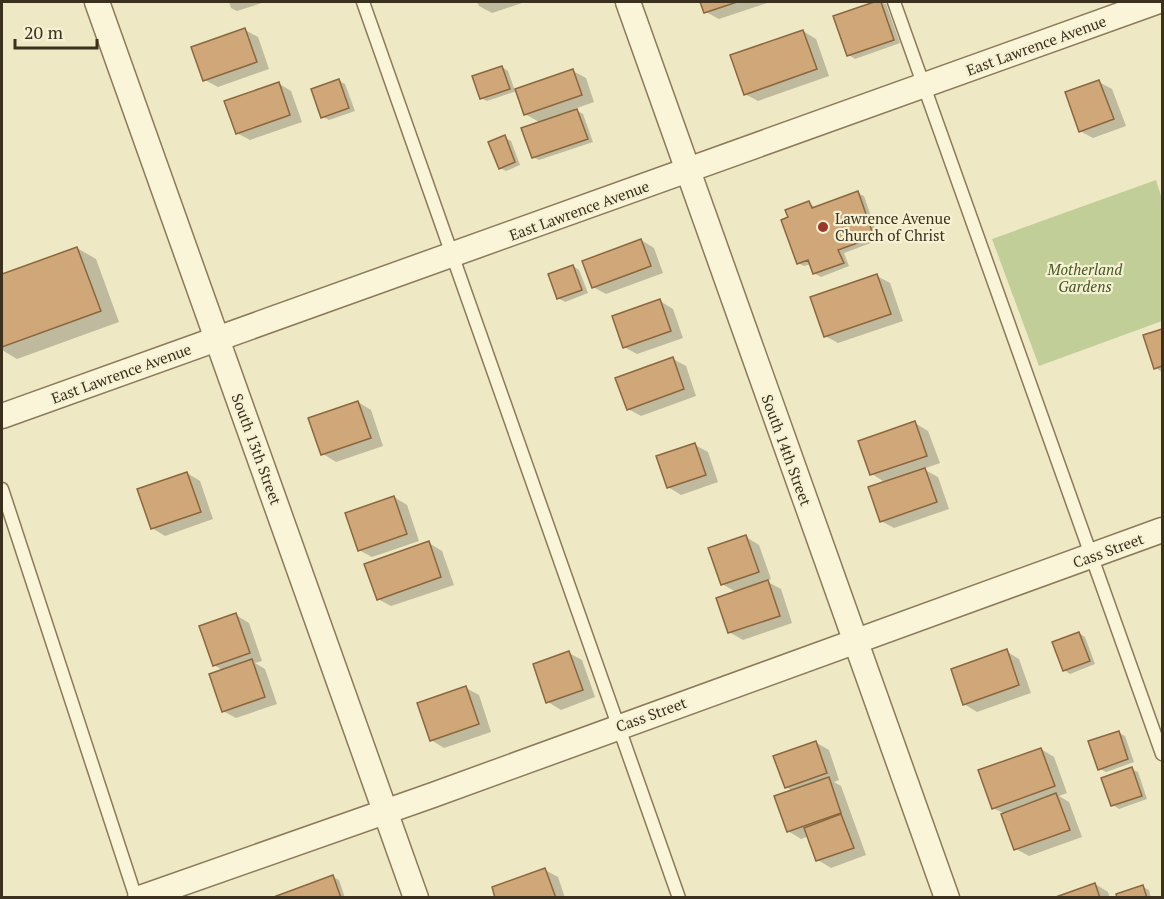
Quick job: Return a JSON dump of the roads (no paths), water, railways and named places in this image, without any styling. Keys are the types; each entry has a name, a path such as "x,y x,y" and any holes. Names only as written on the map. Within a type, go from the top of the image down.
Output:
{"street":[{"name":"South 13th Street","path":"97,2 416,897"},
{"name":"South 14th Street","path":"628,2 947,897"},
{"name":"East Lawrence Avenue","path":"2,416 1157,2"},
{"path":"1157,2 1162,13"},
{"name":"Cass Street","path":"138,897 386,811 1162,530"}],"lane":[{"path":"363,2 680,897"},
{"path":"894,2 1162,754"},
{"path":"2,489 138,897"}],"place":[{"name":"Lawrence Avenue Church of Christ","path":"823,227"}],"park label":[{"name":"Motherland Gardens","path":"1085,278"}]}
